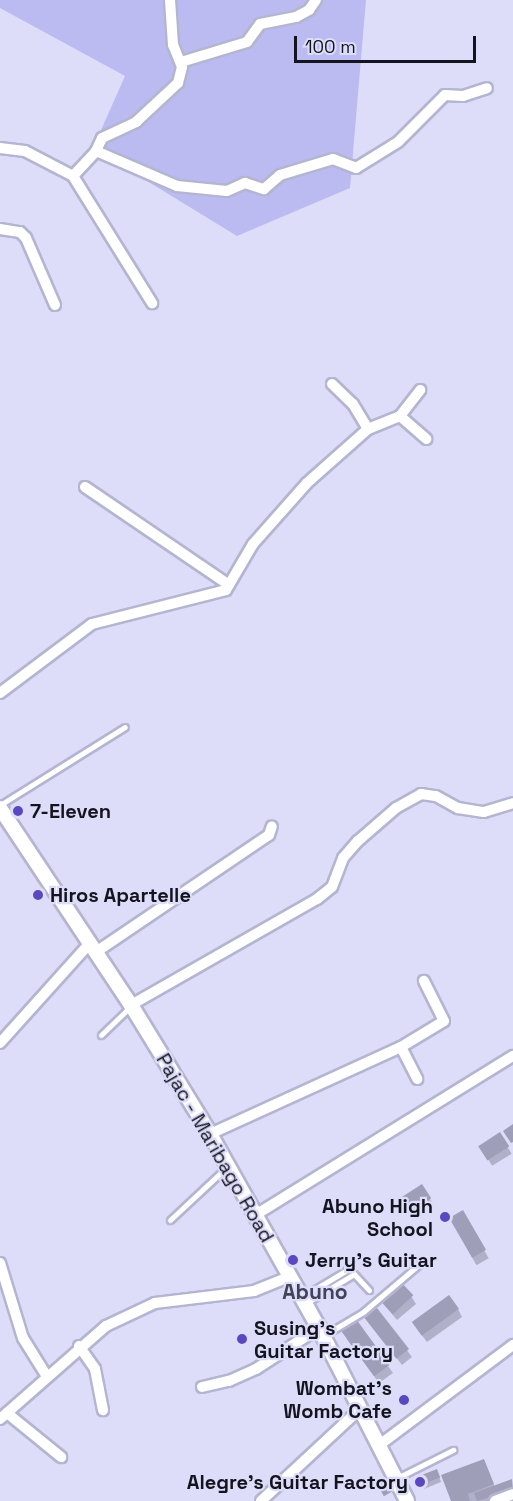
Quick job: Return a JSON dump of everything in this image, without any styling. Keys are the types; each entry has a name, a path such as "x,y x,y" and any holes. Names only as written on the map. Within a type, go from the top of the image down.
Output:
{"street":[{"path":"73,176 96,151 102,138 136,122 178,83 180,62 173,45 170,0"},
{"path":"180,62 248,42 260,24 296,17 309,10 316,0"},
{"path":"96,151 177,186 227,191 245,183 264,189 279,175 333,159 356,168 398,142 445,95 463,96 487,88"},
{"path":"0,148 25,152 73,176 152,303"},
{"path":"0,229 20,232 26,238 55,305"},
{"path":"332,384 353,404 368,429"},
{"path":"0,693 90,625 226,591 274,518 368,429 400,416 420,390"},
{"path":"400,416 426,439"},
{"path":"85,487 229,585"},
{"path":"131,1005 204,959 317,898 332,887 344,858 358,841 396,808 421,794 436,796 459,808 484,812 513,803"},
{"name":"Pajac - Maribago Road","path":"0,807 131,1005 257,1214 288,1277 321,1332 407,1501"},
{"path":"0,1043 93,948 269,835 272,826"},
{"path":"210,1134 401,1047 444,1021 424,981"},
{"path":"401,1047 417,1079"},
{"path":"257,1214 513,1056"},
{"path":"0,1263 22,1338 46,1375"},
{"path":"61,1457 3,1416 79,1346 106,1326 155,1303 255,1291 288,1277"},
{"path":"202,1387 229,1381 256,1369 321,1332"},
{"path":"378,1446 513,1345"},
{"path":"79,1346 95,1369 103,1410"},
{"path":"261,1501 359,1410"},
{"path":"495,1501 513,1494"}],"lane":[{"path":"0,807 125,727"},
{"path":"101,1035 131,1005"},
{"path":"170,1220 228,1166"},
{"path":"321,1332 363,1312 422,1262"},
{"path":"303,1301 350,1268"},
{"path":"303,1301 354,1274 369,1290"},
{"path":"395,1479 453,1450"}],"shaded area":[{"path":"0,0 366,0 350,188 237,236 93,148 125,76 0,8"}],"building":[{"path":"513,1124 513,1142 511,1143 503,1131"},
{"path":"500,1132 509,1146 487,1160 478,1146"},
{"path":"422,1184 431,1198 407,1214 398,1200"},
{"path":"463,1210 486,1250 472,1258 449,1218"},
{"path":"401,1282 413,1295 393,1314 381,1301"},
{"path":"449,1295 459,1309 422,1336 412,1322"},
{"path":"377,1308 409,1349 396,1359 364,1318"},
{"path":"356,1319 390,1365 374,1376 341,1330"},
{"path":"484,1459 494,1484 468,1494 470,1501 451,1501 441,1475"},
{"path":"437,1469 440,1477 420,1485 416,1477"},
{"path":"388,1479 394,1490 384,1496 378,1485"},
{"path":"512,1479 513,1490 477,1501 474,1493"}],"place":[{"name":"7-Eleven","path":"18,811"},
{"name":"Hiros Apartelle","path":"38,895"},
{"name":"Abuno High School","path":"445,1217"},
{"name":"Jerry's Guitar","path":"293,1260"},
{"name":"Susing's Guitar Factory","path":"242,1339"},
{"name":"Wombat's Womb Cafe","path":"404,1400"},
{"name":"Alegre's Guitar Factory","path":"420,1482"}],"district":[{"name":"Abuno","path":"315,1292"}]}
